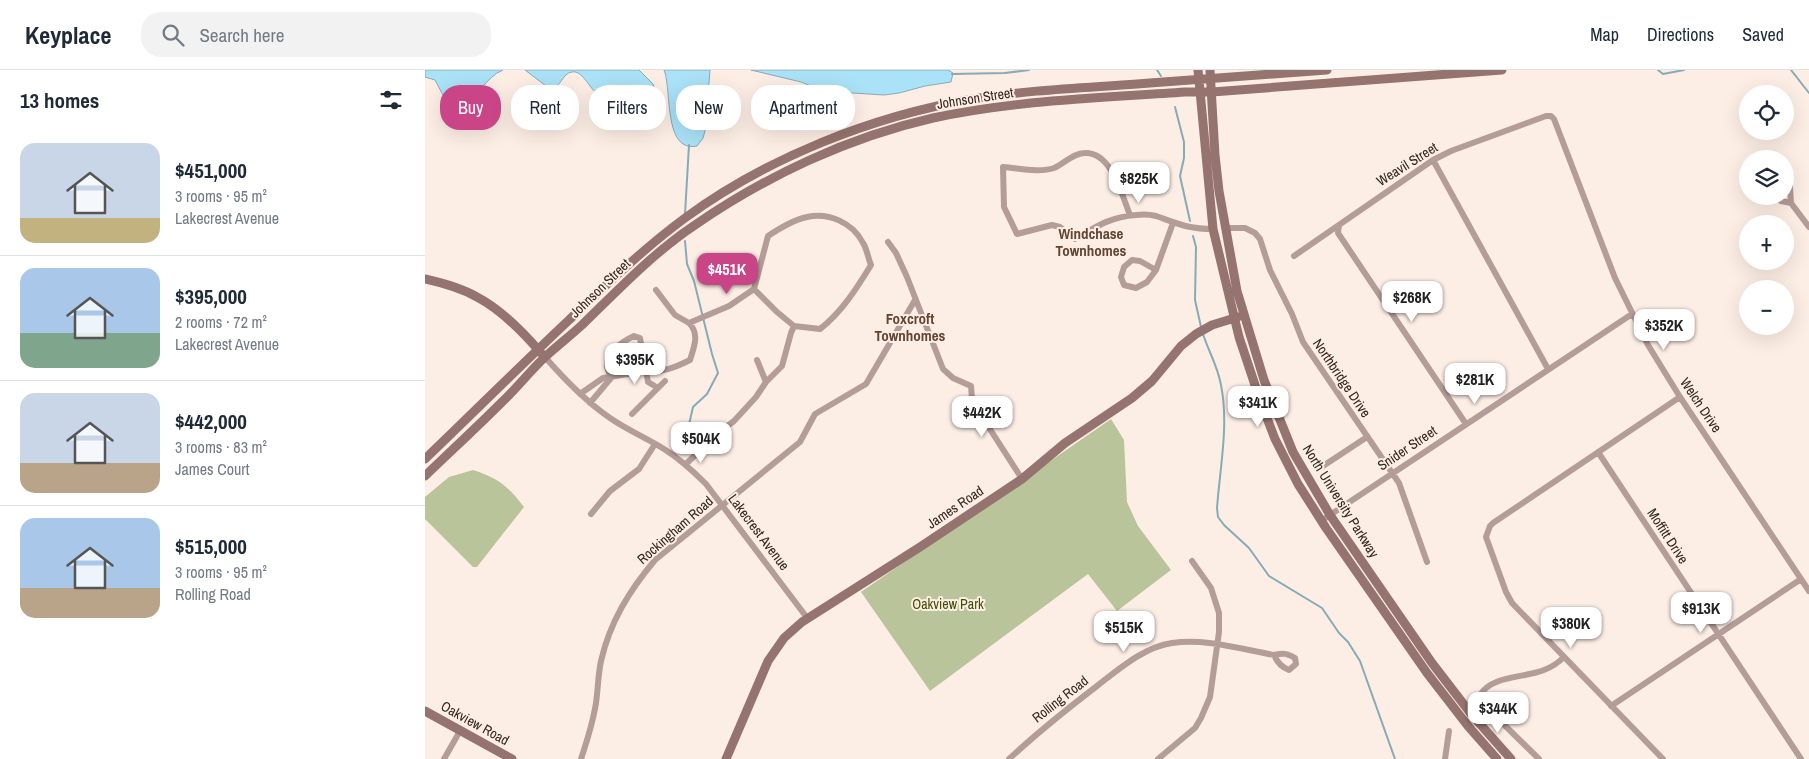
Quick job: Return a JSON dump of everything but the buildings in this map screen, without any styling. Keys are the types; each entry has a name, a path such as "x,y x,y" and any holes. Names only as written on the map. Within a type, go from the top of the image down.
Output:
{"main road":[{"name":"Johnson Street","path":"425,459 537,349 652,243 687,216 757,174 825,141 887,119 973,99 1210,74 1327,70"},
{"name":"Johnson Street","path":"425,476 503,402 545,357 647,262 694,225 768,181 821,155 899,127 966,112 1047,102 1212,92 1502,70"},
{"name":"North University Parkway","path":"1210,74 1215,155 1225,228 1244,315 1264,380 1293,452 1330,515 1447,683 1511,759"},
{"name":"North University Parkway","path":"1198,75 1213,229 1247,365 1275,439 1298,484 1321,521 1427,673 1468,726 1497,759"},
{"name":"Lakecrest Avenue","path":"425,279 455,287 477,297 517,327 545,357"},
{"name":"James Road","path":"726,759 767,661 784,638 808,619 920,548 1022,479 1065,443 1139,392 1188,340 1206,328 1244,315"},
{"name":"Oakview Road","path":"425,711 512,759"}],"street":[{"name":"Weavil Street","path":"1294,256 1433,160 1451,151 1545,116"},
{"name":"Welch Drive","path":"1545,116 1551,116 1554,119 1615,278 1631,314 1648,345 1680,397 1809,590"},
{"path":"1130,215 1113,172 1097,156 1085,153 1073,157 1054,168 1043,170 1003,167 1005,207 1017,234 1052,225 1059,227 1075,239 1111,219 1148,214 1189,228 1213,229"},
{"path":"1433,160 1548,369"},
{"path":"1792,205 1809,227"},
{"path":"689,323 729,306 754,289 768,236 788,224 807,217 819,216 837,219 849,225 864,244 871,265 857,287 827,324 820,329 795,326 777,312 754,289"},
{"path":"1156,270 1140,261 1132,260 1124,266 1121,277 1124,285 1135,288 1147,282 1156,270 1173,223"},
{"path":"1339,225 1338,233 1466,424"},
{"name":"Northbridge Drive","path":"1225,228 1245,228 1255,233 1260,239 1270,270 1292,314 1303,342 1399,483 1427,562"},
{"path":"888,242 898,257 943,369 953,378 971,386 972,399 977,409 1022,479"},
{"path":"580,394 603,378 646,371 656,372 677,367 690,360 696,338 695,328 675,315 656,290"},
{"name":"Rockingham Road","path":"581,759 596,703 601,662 616,616 627,597 655,560 800,442 815,414 866,384 915,300"},
{"name":"Snider Street","path":"1321,521 1631,314"},
{"path":"686,464 718,433 734,421 756,397 766,382 782,366 788,341 795,326"},
{"path":"590,403 611,378 607,366 609,358 620,344 634,336 640,338 648,382 658,388"},
{"name":"Lakecrest Avenue","path":"545,357 590,403 610,418 686,464 722,505 808,619"},
{"path":"757,360 766,382"},
{"path":"632,414 665,381"},
{"path":"1663,759 1512,603 1506,592 1486,537 1490,526 1680,397"},
{"path":"1320,468 1367,437"},
{"path":"591,514 610,492 639,469 655,444"},
{"name":"Moffitt Drive","path":"1598,452 1801,759"},
{"path":"1158,759 1195,728 1210,697 1219,622 1217,604 1211,588 1192,561"},
{"path":"1611,706 1801,579"},
{"name":"Rolling Road","path":"1009,759 1032,737 1065,711 1121,668 1151,649 1172,643 1207,642 1274,654"},
{"path":"1539,759 1483,704 1480,695 1484,688 1505,679 1543,670 1564,657"},
{"path":"444,759 460,730"},
{"path":"1445,759 1449,731"}],"green space":[{"name":"Oakview Park","path":"1111,419 1124,440 1127,502 1138,526 1171,570 1117,611 1088,574 930,691 861,592"},
{"path":"473,470 489,476 502,484 513,493 524,507 477,567 473,567 425,519 425,497 449,477"}],"water":[{"path":"425,70 503,70 491,77 484,85 440,85 440,90 435,80 425,77"},
{"path":"525,70 639,70 653,85 589,85 582,76 572,72 566,75 558,85 545,85"},
{"path":"664,70 710,70 709,85 676,85 676,130 705,130 703,138 697,146 686,146 679,140 674,130"},
{"path":"751,70 948,70 953,73 951,82 884,95 855,93 855,85 808,85"}],"waterway":[{"path":"952,74 1005,73 1029,70"},
{"path":"1157,70 1161,76"},
{"path":"1658,70 1663,74 1684,70"},
{"path":"1791,70 1809,93"},
{"path":"1175,107 1184,142 1184,158 1180,176 1190,221"},
{"path":"685,214 689,145"},
{"path":"1193,236 1196,247 1195,300 1201,327"},
{"path":"681,445 688,429 693,407 707,394 718,373 694,281 687,264 685,241"},
{"path":"1203,334 1218,372 1223,400 1224,431 1217,508 1218,517 1249,548 1269,576 1322,608 1339,633 1348,642 1360,661 1395,759"}],"district":[{"name":"Windchase Townhomes","path":"1091,242"},
{"name":"Foxcroft Townhomes","path":"910,326"}]}
